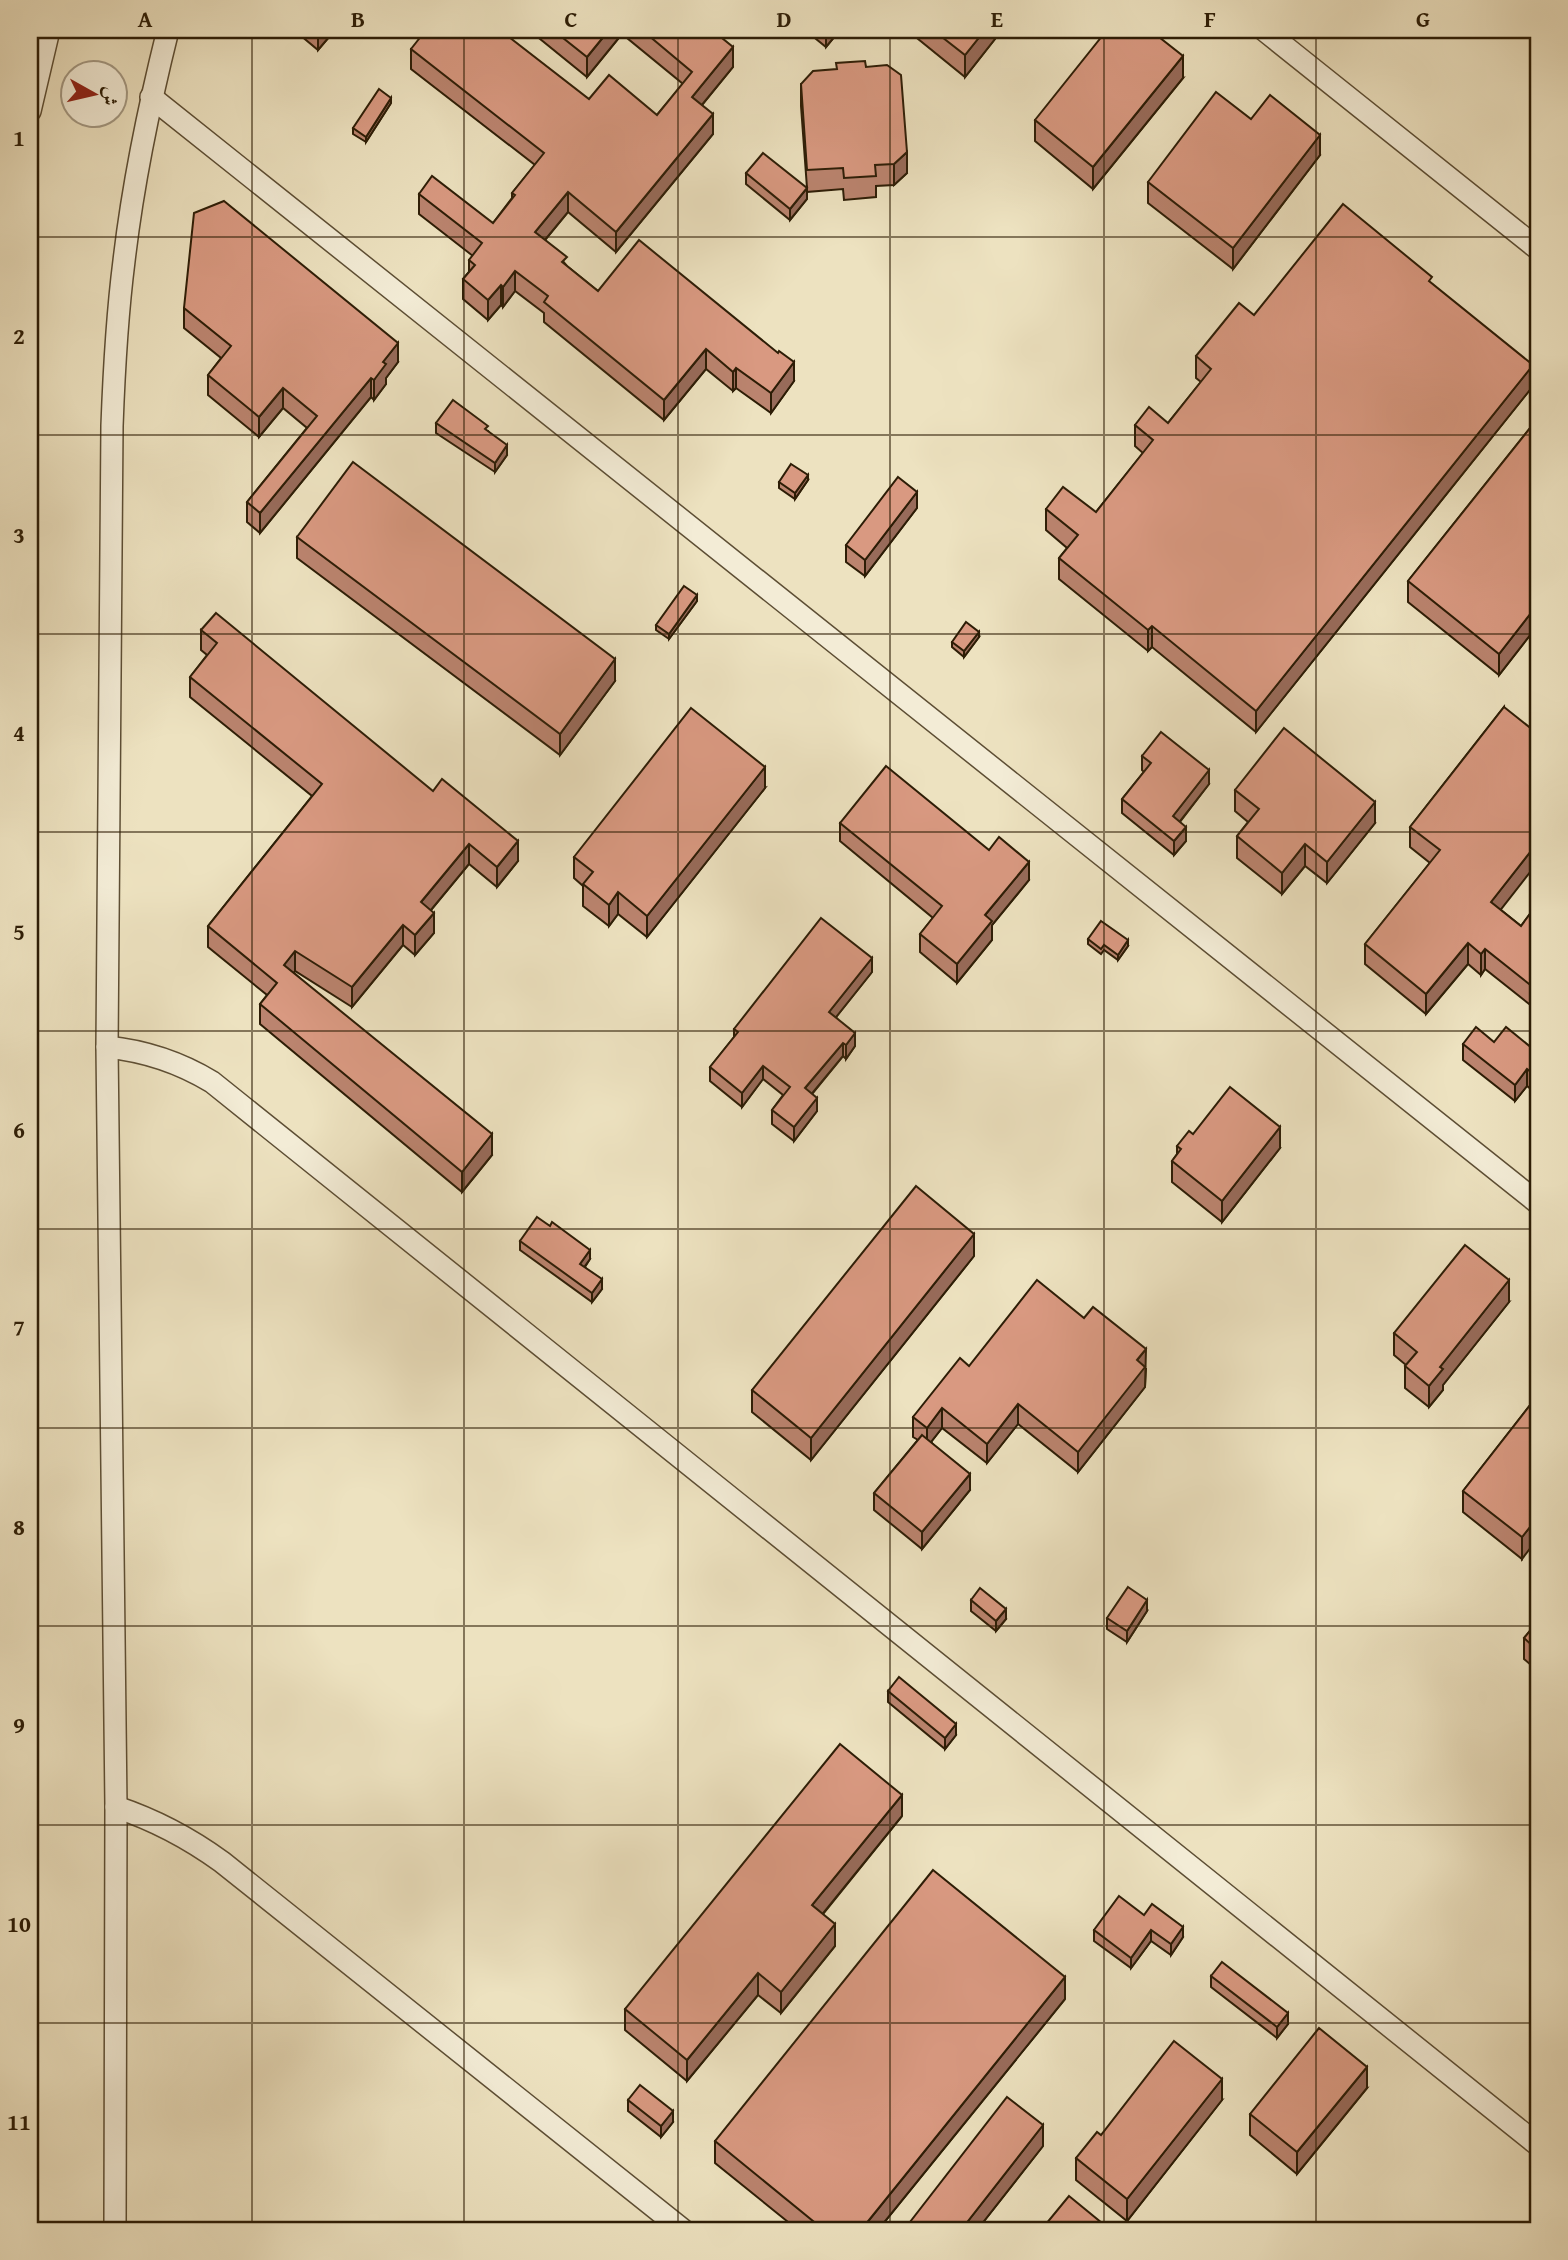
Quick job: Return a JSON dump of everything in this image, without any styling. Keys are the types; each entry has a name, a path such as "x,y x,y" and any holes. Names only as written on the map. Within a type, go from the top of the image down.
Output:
{"street":[{"path":"30,111 50,30"},
{"path":"115,2230 116,1807 107,1047 112,440 116,343 125,247 151,97 168,30"},
{"path":"1264,30 1538,249"},
{"path":"151,97 1538,1203"},
{"path":"107,1047 130,1049 172,1061 212,1082 1538,2144"},
{"path":"116,1807 161,1824 222,1862 683,2230"}],"building":[{"path":"426,30 500,30 589,99 609,75 657,115 692,72 642,30 712,30 733,47 692,97 713,114 616,232 568,192 535,232 567,257 562,262 598,291 639,240 778,353 779,351 794,362 771,393 736,368 733,372 706,349 664,400 544,302 548,296 515,271 503,287 501,285 488,300 463,279 475,265 469,260 482,243 419,194 432,176 493,223 515,195 512,193 544,153 411,49"},
{"path":"553,30 609,30 587,57"},
{"path":"933,30 985,30 965,55"},
{"path":"1107,30 1150,30 1183,56 1093,167 1035,120"},
{"path":"865,61 866,67 887,65 901,75 907,152 894,164 875,165 876,176 844,178 843,168 807,170 801,84 813,71 837,69 836,63"},
{"path":"379,89 391,98 366,137 353,128"},
{"path":"1216,92 1251,119 1270,95 1320,135 1233,248 1148,182"},
{"path":"763,153 807,188 790,209 746,173"},
{"path":"224,201 398,343 383,362 386,364 374,380 371,378 260,513 247,502 317,416 283,388 259,417 208,375 231,346 184,308 194,213"},
{"path":"1343,204 1432,277 1429,281 1533,365 1256,711 1152,626 1148,630 1059,558 1078,535 1046,509 1063,487 1096,512 1153,440 1135,425 1149,407 1168,423 1211,369 1196,356 1239,303 1254,315"},
{"path":"453,400 488,426 485,429 507,445 495,463 436,423"},
{"path":"1538,418 1538,604 1499,654 1408,581"},
{"path":"353,462 615,659 560,734 297,537"},
{"path":"791,464 808,475 795,493 779,482"},
{"path":"898,477 917,492 865,560 846,545"},
{"path":"684,586 697,595 669,634 656,625"},
{"path":"216,613 433,791 442,779 518,841 497,867 469,844 421,902 434,913 415,935 403,925 352,987 295,951 284,965 492,1134 462,1172 260,1004 277,983 208,926 322,784 190,677 217,643 201,630"},
{"path":"966,622 979,632 964,651 952,642"},
{"path":"1504,707 1538,734 1538,842 1491,902 1521,926 1538,903 1538,991 1485,949 1481,954 1468,943 1426,994 1365,944 1440,850 1410,827"},
{"path":"691,708 765,767 647,916 618,892 609,905 583,884 593,872 574,857"},
{"path":"1284,728 1375,802 1327,862 1305,844 1282,873 1237,836 1259,809 1235,790"},
{"path":"1161,732 1209,770 1173,816 1186,827 1174,841 1122,799 1151,763 1142,756"},
{"path":"886,766 989,850 999,837 1029,862 985,915 992,921 957,964 920,934 942,906 840,823"},
{"path":"821,918 872,958 829,1012 855,1033 846,1045 843,1043 805,1088 817,1098 794,1127 772,1110 790,1087 763,1066 742,1093 710,1067 738,1032 734,1029"},
{"path":"1101,921 1128,940 1118,955 1104,945 1101,949 1088,939"},
{"path":"1476,1027 1494,1042 1506,1027 1538,1053 1538,1065 1532,1073 1527,1069 1515,1085 1463,1044"},
{"path":"1230,1087 1280,1127 1222,1201 1172,1161 1181,1149 1177,1146 1189,1131 1193,1134"},
{"path":"916,1186 974,1234 811,1438 752,1390"},
{"path":"537,1217 550,1226 552,1222 590,1250 580,1264 602,1279 592,1293 520,1241"},
{"path":"1465,1245 1509,1280 1440,1367 1443,1369 1429,1386 1405,1366 1417,1352 1394,1333"},
{"path":"1037,1280 1084,1318 1093,1307 1146,1349 1137,1360 1145,1367 1078,1452 1018,1404 987,1444 942,1408 927,1428 913,1417 960,1358 969,1366"},
{"path":"1538,1395 1538,1517 1522,1537 1463,1491"},
{"path":"922,1435 970,1474 922,1532 874,1493"},
{"path":"1128,1587 1147,1600 1127,1631 1107,1618"},
{"path":"980,1588 1006,1609 996,1621 971,1600"},
{"path":"1538,1621 1538,1651 1524,1638"},
{"path":"899,1677 956,1724 945,1738 888,1691"},
{"path":"840,1744 902,1795 812,1905 835,1924 781,1992 758,1973 687,2060 625,2009"},
{"path":"933,1870 1065,1977 861,2230 824,2230 715,2141"},
{"path":"1119,1896 1144,1915 1152,1904 1183,1927 1171,1944 1151,1930 1131,1958 1094,1930"},
{"path":"1222,1962 1288,2013 1277,2027 1211,1976"},
{"path":"1319,2028 1367,2067 1297,2152 1250,2114"},
{"path":"1174,2041 1222,2079 1127,2199 1076,2158 1097,2132 1101,2135"},
{"path":"640,2085 673,2111 661,2126 628,2100"},
{"path":"1007,2097 1043,2125 961,2230 921,2230 910,2222"},
{"path":"1069,2196 1108,2228 1041,2230"}]}
